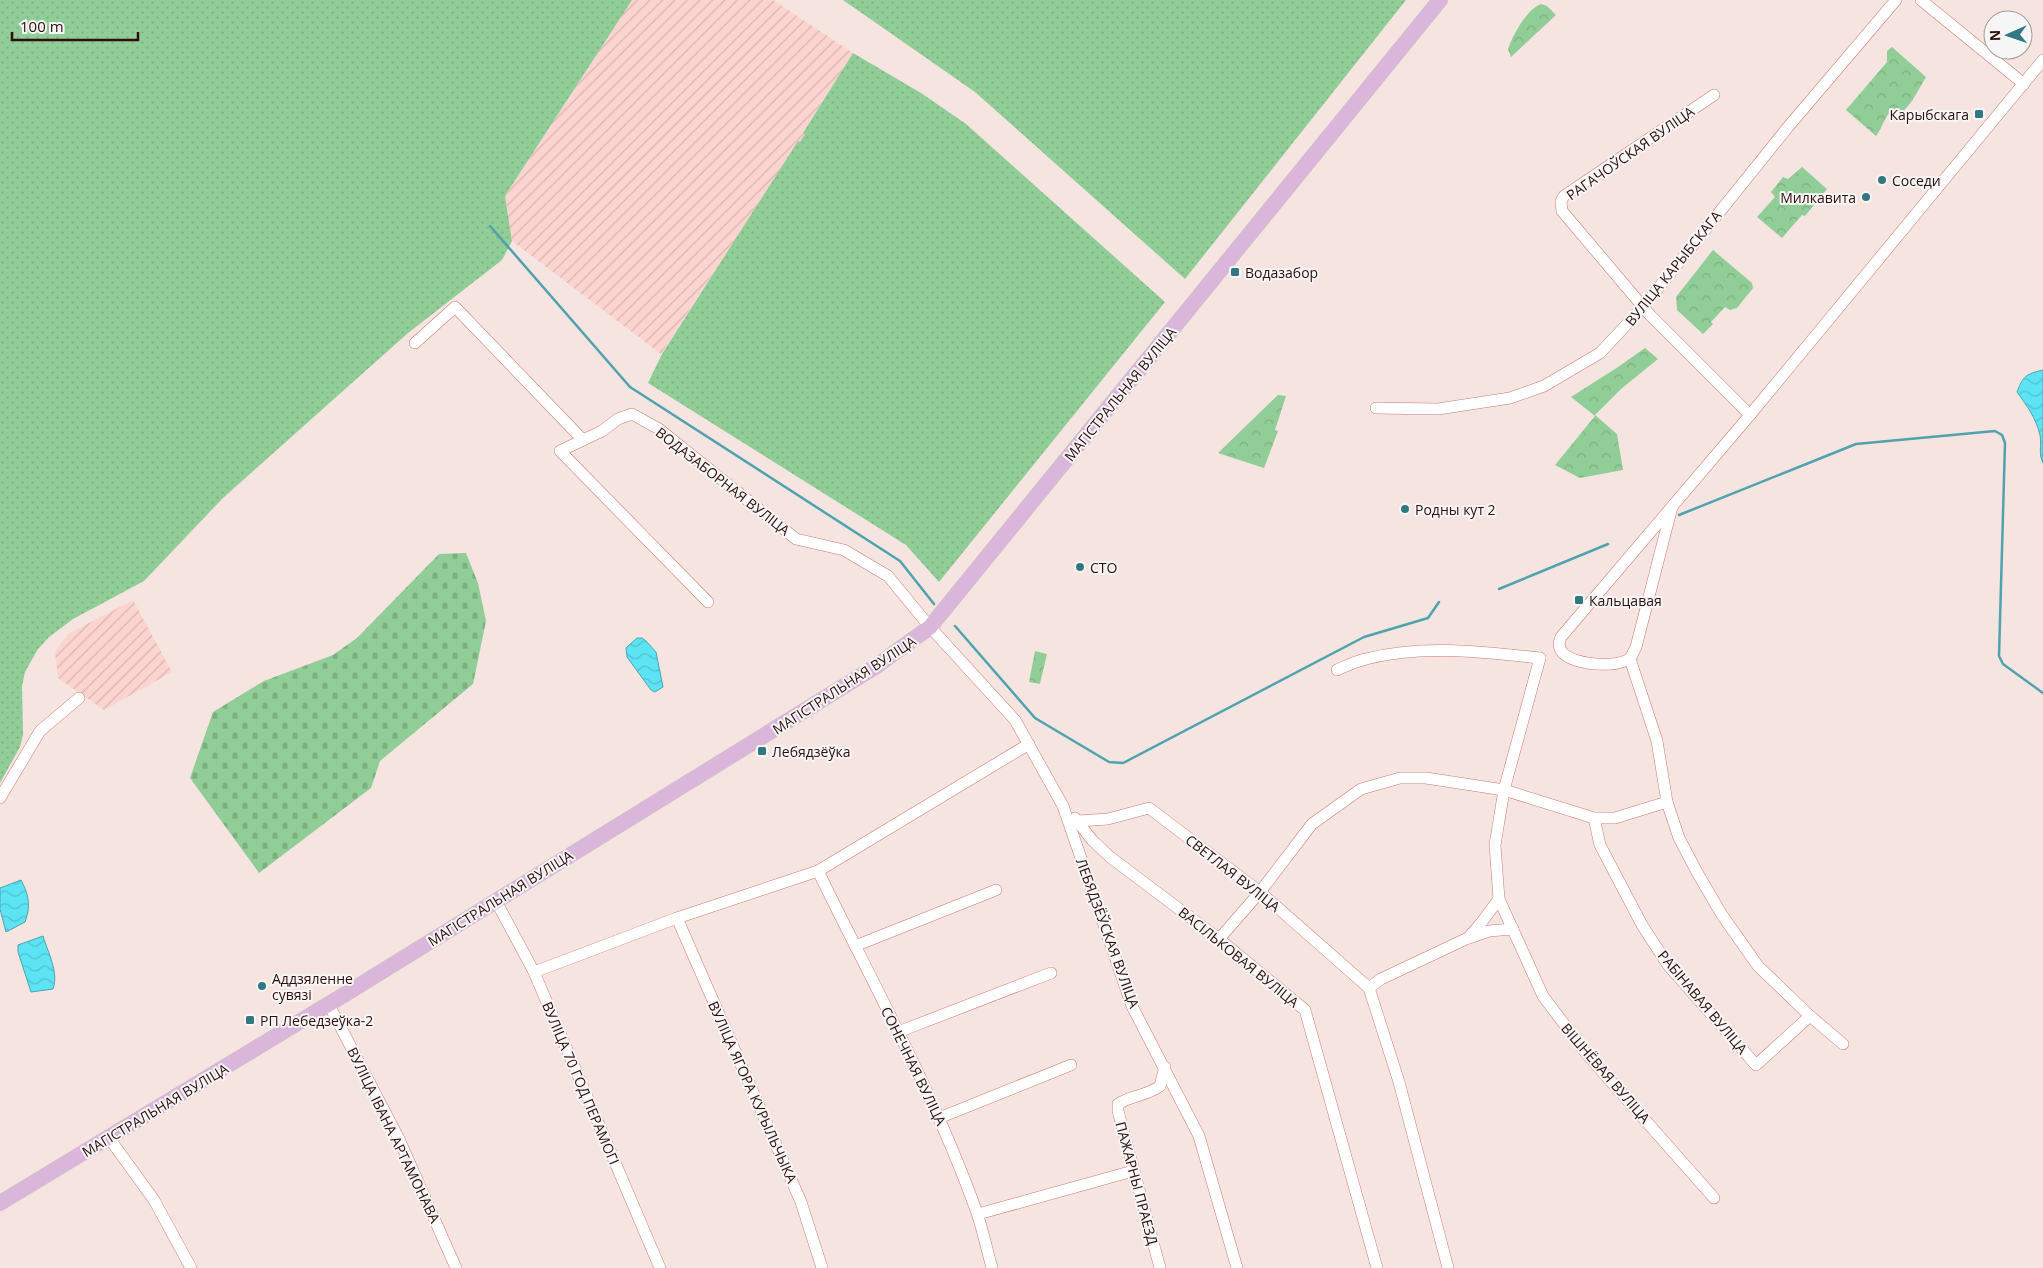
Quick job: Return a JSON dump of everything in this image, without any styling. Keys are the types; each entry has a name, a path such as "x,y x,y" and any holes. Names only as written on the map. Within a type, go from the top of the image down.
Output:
{"main road":[{"name":"МАГІСТРАЛЬНАЯ ВУЛІЦА","path":"0,1203 109,1138 875,667 920,636 930,627 1440,0"}],"street":[{"name":"ВУЛІЦА КАРЫБСКАГА","path":"1376,408 1450,408 1491,402 1533,391 1563,376 1600,353 1643,307 1788,126 1896,0"},
{"path":"1925,1 2024,84"},
{"path":"1337,670 1364,659 1395,653 1458,650 1540,658 1546,655 1559,643 1586,607 1750,415 2043,60"},
{"name":"РАГАЧОЎСКАЯ ВУЛІЦА","path":"1714,94 1564,196 1561,201 1562,211 1643,307 1750,415"},
{"path":"415,344 455,307 582,440"},
{"name":"ВОДАЗАБОРНАЯ ВУЛІЦА","path":"708,602 560,451 602,431 618,419 632,414 659,429 796,539 844,550 888,576 930,627"},
{"path":"1672,507 1636,647 1630,659 1657,741 1667,802 1679,838 1722,915 1758,966 1810,1016 1843,1044"},
{"name":"ЛЕБЯДЗЁЎСКАЯ ВУЛІЦА","path":"930,627 1015,720 1063,806 1132,1006 1199,1136 1237,1268"},
{"path":"1559,643 1560,649 1565,655 1577,660 1610,664 1630,659"},
{"name":"ВІШНЁВАЯ ВУЛІЦА","path":"1540,658 1504,790 1496,845 1499,899 1543,996 1579,1044 1714,1198"},
{"path":"0,798 40,731 78,698"},
{"path":"534,972 677,918 818,871 1029,744"},
{"path":"1219,939 1260,892 1312,824 1361,789 1400,778 1426,778 1504,790 1594,818 1615,818 1667,802"},
{"name":"ВАСІЛЬКОВАЯ ВУЛІЦА","path":"1063,806 1110,858 1219,939 1305,1010 1377,1268"},
{"name":"СВЕТЛАЯ ВУЛІЦА","path":"1078,821 1108,820 1149,808 1260,892 1369,988"},
{"name":"РАБІНАВАЯ ВУЛІЦА","path":"1594,818 1600,845 1642,925 1668,965 1756,1065 1810,1016"},
{"path":"1077,848 1092,840"},
{"name":"СОНЕЧНАЯ ВУЛІЦА","path":"818,871 898,1032 938,1118 978,1214 992,1268"},
{"path":"855,946 996,890"},
{"path":"1468,938 1482,923 1499,899"},
{"name":"ВУЛІЦА 70 ГОД ПЕРАМОГІ","path":"496,900 534,972 660,1268"},
{"name":"ВУЛІЦА ЯГОРА КУРЫЛЬЧЫКА","path":"677,918 801,1202 822,1268"},
{"path":"1448,1268 1399,1082 1369,988 1381,979 1468,938 1489,931 1513,929"},
{"path":"898,1032 1051,973"},
{"name":"ВУЛІЦА ІВАНА АРТАМОНАВА","path":"328,1003 399,1139 456,1268"},
{"path":"938,1118 1071,1065"},
{"name":"ПАЖАРНЫ ПРАЕЗД","path":"1157,1267 1118,1111 1118,1104 1136,1096 1151,1093 1160,1086 1165,1067"},
{"path":"109,1138 154,1200 190,1268"},
{"path":"978,1214 1133,1170"}],"shaded area":[{"path":"632,0 773,0 853,53 803,132 805,134 800,142 798,142 661,354 512,241 505,196"},
{"path":"133,600 172,672 104,710 58,678 55,652 68,634"}],"green space":[{"path":"0,0 632,0 505,196 512,241 502,260 408,333 223,498 144,581 73,619 49,637 38,649 25,672 22,686 23,735 20,747 0,783"},
{"path":"843,0 1406,0 1185,279 975,92"},
{"path":"1541,4 1547,6 1556,15 1511,57 1508,49 1513,37 1525,17"},
{"path":"1892,47 1926,77 1912,101 1902,113 1892,110 1876,136 1846,110 1887,62 1887,51"},
{"path":"853,53 921,93 966,124 1165,302 939,582 906,545 648,383 662,354 798,141 800,142 805,134 803,133"},
{"path":"1802,167 1827,189 1805,216 1802,215 1782,238 1757,217 1775,197 1771,192 1783,177 1788,179"},
{"path":"1713,250 1752,283 1753,288 1737,308 1730,310 1725,307 1703,334 1677,310 1676,297"},
{"path":"1645,348 1658,359 1621,389 1595,415 1617,434 1623,470 1580,478 1555,465 1595,416 1571,397"},
{"path":"1278,395 1286,396 1275,430 1278,431 1264,468 1218,453"},
{"path":"466,553 478,583 486,621 473,684 380,761 371,788 259,873 190,778 213,712 264,681 333,655 357,638 439,554"},
{"path":"1035,651 1047,654 1040,684 1029,682"}],"water":[{"path":"2043,370 2043,463 2036,423 2017,392 2026,376"},
{"path":"637,638 642,638 656,652 663,687 655,692 651,690 627,657 626,648"},
{"path":"21,880 28,901 27,916 25,922 6,932 0,909 0,888"},
{"path":"43,936 54,969 53,989 31,992 18,952 18,945"}],"waterway":[{"path":"490,226 630,387 900,561 934,604"},
{"path":"1679,515 1856,444 1995,431 2002,435 2005,443 1999,656 2003,664 2043,693"},
{"path":"1499,589 1608,544"},
{"path":"955,626 1035,718 1109,762 1123,763 1364,637 1428,618 1439,602"}],"place":[{"name":"Карыбскага","path":"1979,114"},
{"name":"Соседи","path":"1882,180"},
{"name":"Милкавита","path":"1866,197"},
{"name":"Водазабор","path":"1235,272"},
{"name":"Родны кут 2","path":"1405,509"},
{"name":"СТО","path":"1080,567"},
{"name":"Кальцавая","path":"1579,600"},
{"name":"Лебядзёўка","path":"762,751"},
{"name":"Аддзяленне сувязі","path":"262,986"},
{"name":"РП Лебедзеўка-2","path":"250,1020"}]}
